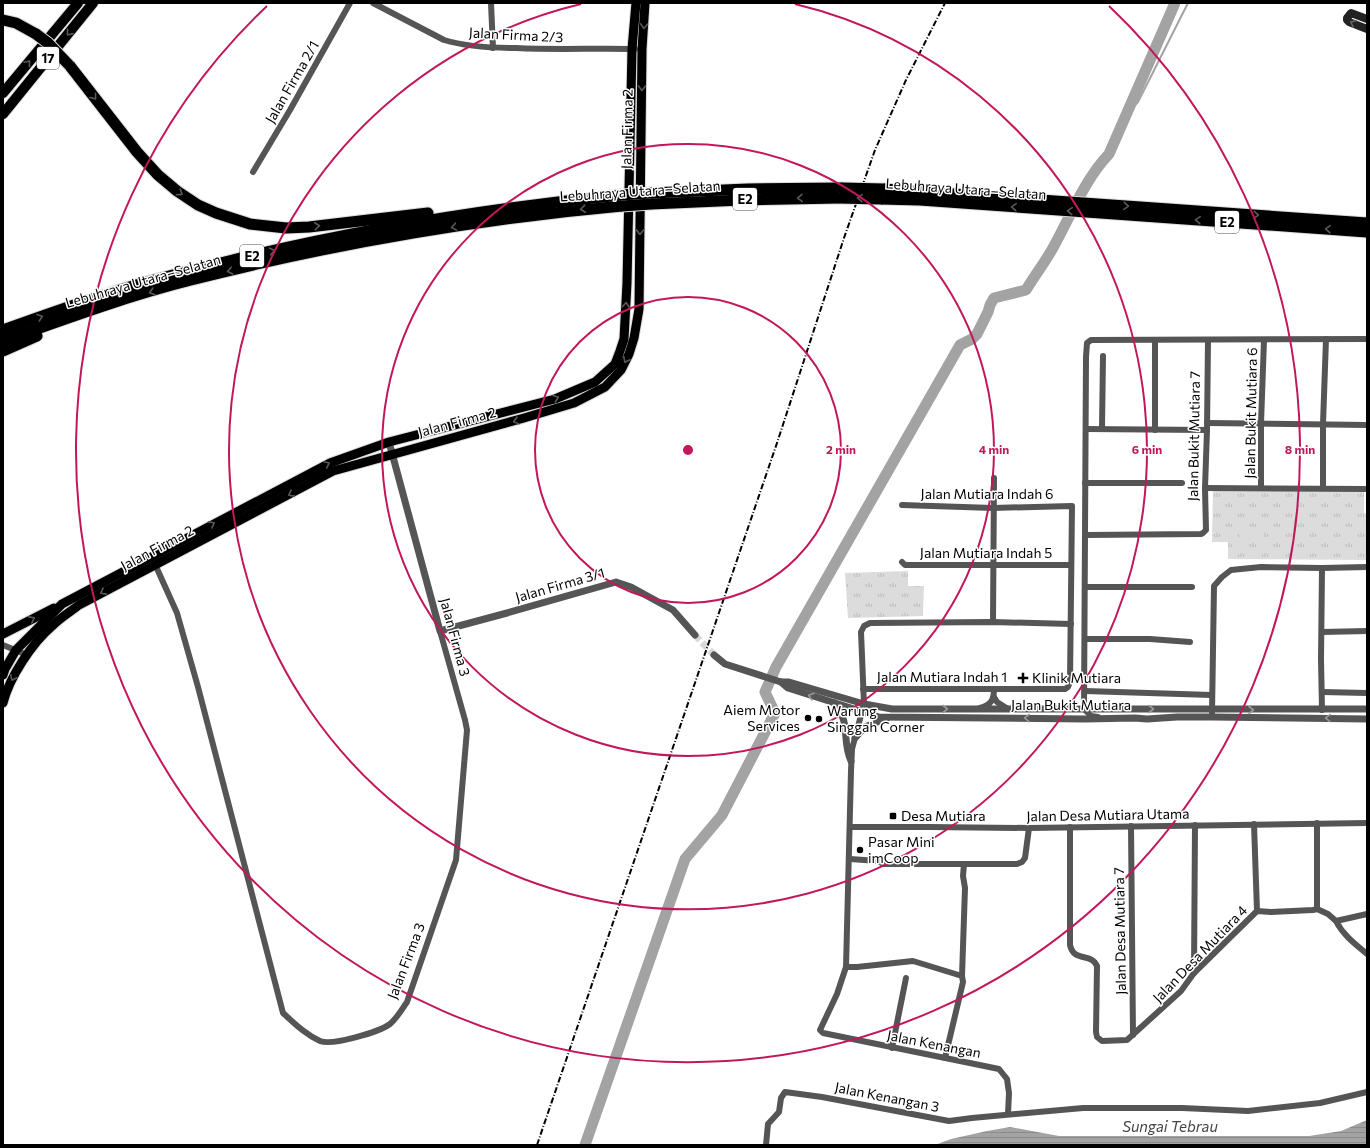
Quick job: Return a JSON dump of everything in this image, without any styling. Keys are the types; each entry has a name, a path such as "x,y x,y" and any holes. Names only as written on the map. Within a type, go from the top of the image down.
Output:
{"highway":[{"name":"17","path":"3,93 78,3"},
{"name":"17","path":"3,114 93,3"},
{"path":"3,20 16,23 36,34 58,53 70,66 137,152 158,175 177,192 216,213 250,224 286,228 386,219 492,204 507,208"},
{"name":"Lebuhraya Utara–Selatan","path":"3,330 120,290 260,254 332,238 436,219 564,200 742,200 841,193 883,194 1367,223"},
{"name":"Lebuhraya Utara–Selatan","path":"3,341 64,319 189,280 337,247 477,223 580,209 621,200"},
{"name":"Lebuhraya Utara–Selatan","path":"1087,207 1367,232"},
{"path":"3,350 58,328 64,319"}],"main road":[{"name":"Jalan Firma 2","path":"3,703 14,676 27,655 51,626 79,606 153,561 330,463 389,442 555,399 595,382 615,364 624,339 627,283 632,49 636,3"},
{"name":"Jalan Firma 2","path":"3,675 16,650 62,604 153,561 333,471 574,403 605,387 621,370 629,354 634,338 638,309 642,49 645,3"},
{"path":"1367,20 1351,13 1347,18 1349,22 1367,29"},
{"path":"3,634 62,604"}],"street":[{"name":"Jalan Firma 2/1","path":"253,172 290,110 350,3"},
{"name":"Jalan Firma 2/3","path":"373,3 444,40 455,43 493,48 562,50 642,49"},
{"path":"491,3 493,48"},
{"path":"1323,488 1323,424 1326,339"},
{"path":"1102,718 1091,716 1084,709 1087,343 1091,340 1367,339"},
{"path":"1155,340 1155,430"},
{"name":"Jalan Bukit Mutiara 7","path":"1086,535 1201,534 1205,532 1208,340"},
{"name":"Jalan Bukit Mutiara 6","path":"1262,488 1261,423 1264,340"},
{"path":"1102,428 1103,356"},
{"path":"1086,429 1102,428 1155,430 1261,423 1367,425"},
{"name":"Jalan Firma 3","path":"153,561 177,613 181,626 284,1013 301,1030 321,1042 334,1042 363,1036 389,1024 399,1014 407,1002 456,860 467,730 389,442"},
{"path":"993,622 994,478"},
{"path":"1085,483 1182,484"},
{"path":"1205,488 1367,489"},
{"name":"Jalan Mutiara Indah 6","path":"902,505 994,508 1072,506 1071,565"},
{"name":"Jalan Mutiara Indah 5","path":"902,562 905,565 1071,565"},
{"path":"962,976 913,961 846,967 850,859 851,761 852,749 863,708 861,632 864,626 870,623 993,622 1071,624 1071,565"},
{"path":"1212,717 1214,586 1222,577 1231,570 1261,567 1367,568"},
{"path":"1322,568 1322,710"},
{"name":"Jalan Firma 3/1","path":"440,631 507,614 616,582 631,586 673,610 695,635"},
{"path":"1084,587 1192,587"},
{"name":"Jalan Mutiara Indah 1","path":"863,689 1065,688 1068,687 1070,682 1071,624"},
{"path":"1322,632 1367,631"},
{"path":"1085,639 1150,639 1190,642"},
{"path":"3,645 27,655"},
{"path":"714,655 725,664 781,682 789,682 863,708"},
{"name":"Jalan Bukit Mutiara","path":"781,682 788,688 834,703 863,708 1011,710 1365,710"},
{"path":"994,689 994,697 997,702 1001,706 1011,710"},
{"path":"1085,692 1212,695"},
{"path":"1322,692 1367,693"},
{"path":"976,709 987,706 994,697"},
{"path":"834,703 844,718 847,751 851,761"},
{"name":"Jalan Bukit Mutiara","path":"863,708 879,717 1147,719 1212,717 1367,719"},
{"path":"1066,718 1075,716 1084,709"},
{"path":"855,738 865,728 888,717"},
{"path":"1317,823 1317,909 1328,914 1336,921 1339,928 1367,954"},
{"name":"Jalan Desa Mutiara Utama","path":"850,828 1029,828 1367,823"},
{"path":"1254,824 1257,911"},
{"path":"1194,973 1195,825"},
{"name":"Jalan Desa Mutiara 7","path":"1131,826 1134,1035"},
{"name":"Jalan Desa Mutiara 4","path":"1070,827 1070,945 1071,951 1077,956 1095,961 1097,966 1096,1032 1097,1038 1102,1041 1127,1040 1134,1035 1181,991 1194,973 1257,911 1277,912 1317,909"},
{"path":"850,859 878,861 883,864 1017,864 1022,862 1025,858 1029,828"},
{"path":"945,1058 963,982 965,888 963,876 964,864"},
{"path":"1336,921 1367,914"},
{"name":"Jalan Kenangan","path":"846,967 837,994 820,1030 823,1034 999,1069 1007,1079 1009,1093 1008,1114"},
{"path":"892,1048 906,978"},
{"name":"Jalan Kenangan 3","path":"766,1145 768,1124 777,1114 783,1094 787,1092 822,1097 948,1121 1008,1114"},
{"path":"1008,1114 1083,1108 1248,1110 1320,1103 1367,1092"}],"green space":[{"path":"1213,491 1364,492 1364,513 1367,514 1367,560 1228,559 1228,542 1212,542"},
{"path":"1240,529 1264,529 1263,543 1240,543"},
{"path":"908,571 908,586 924,586 923,616 848,618 845,573"}],"shaded area":[{"path":"1367,1120 1367,1145 935,1145 951,1139 1010,1127 1059,1136 1309,1136 1341,1131"}],"waterway":[{"path":"585,1145 685,859 722,815 775,713 765,692 776,667 960,345 972,339 977,334 994,298 1026,290 1051,252 1086,186 1100,164 1109,154 1175,3"},
{"path":"1126,115 1138,102 1188,3"}],"tunnel":[{"path":"695,635 714,655"}],"railway":[{"path":"537,1145 777,443 844,238 875,150 906,80 945,3"}],"place":[{"name":"Klinik Mutiara","path":"1023,678"},
{"name":"Aiem Motor Services","path":"808,718"},
{"name":"Warung Singgah Corner","path":"819,719"},
{"name":"Desa Mutiara","path":"893,816"},
{"name":"Pasar Mini imCoop","path":"860,850"}],"water label":[{"name":"Sungai Tebrau","path":"1170,1127"}]}
